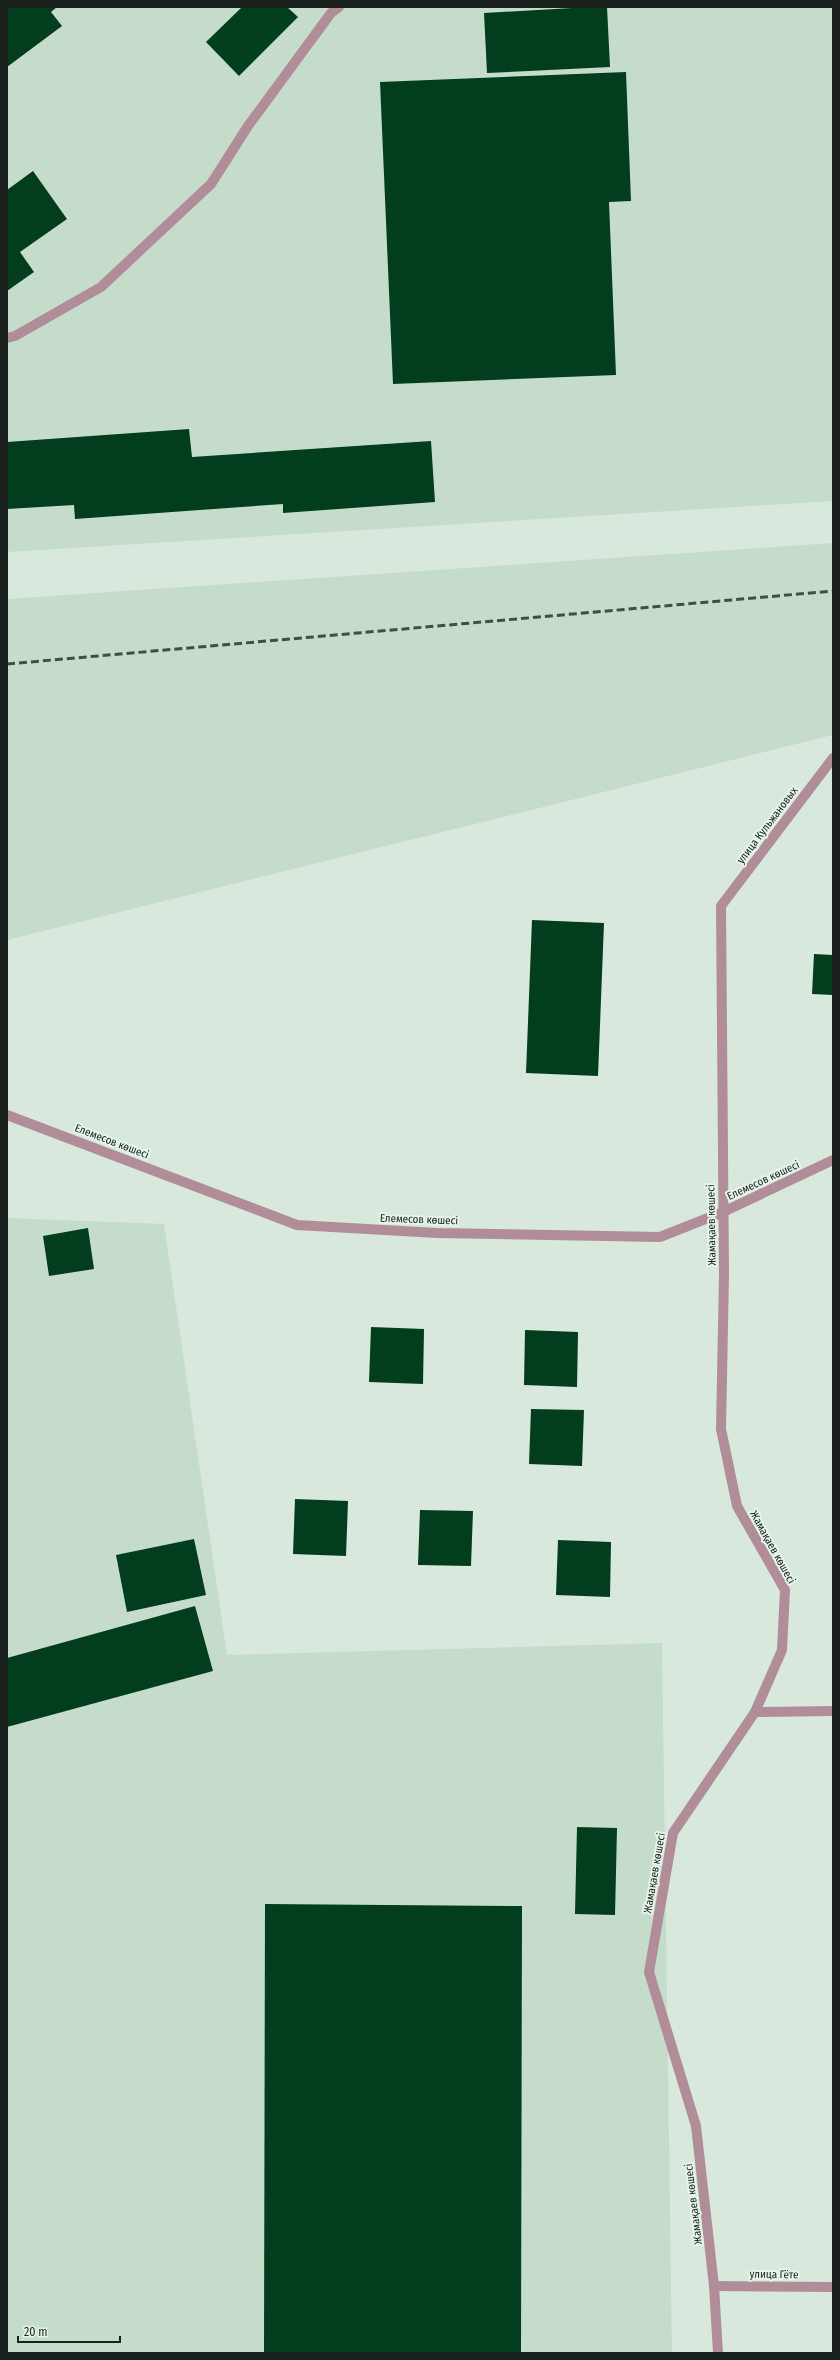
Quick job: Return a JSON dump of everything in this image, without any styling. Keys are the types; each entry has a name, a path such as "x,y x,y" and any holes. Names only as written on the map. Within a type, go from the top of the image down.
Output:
{"street":[{"path":"7,338 16,336 101,287 211,184 248,126 331,13 339,7"},
{"name":"улица Кульжановых","path":"721,906 833,758"},
{"name":"Жамақаев көшесі","path":"718,2353 714,2286 696,2126 649,1972 673,1833 755,1712 782,1650 785,1590 737,1506 721,1429 724,1275 721,906"},
{"name":"Елемесов көшесі","path":"7,1115 297,1225 437,1233 660,1237 723,1212 833,1160"},
{"path":"755,1712 833,1711"},
{"name":"улица Гёте","path":"714,2286 833,2287"}],"shaded area":[{"path":"7,7 833,7 833,501 7,552"},
{"path":"833,543 833,735 7,940 7,599"},
{"path":"7,1218 164,1224 227,1655 662,1643 672,2353 7,2353"}],"building":[{"path":"7,7 57,7 51,12 62,26 7,67"},
{"path":"242,7 287,7 298,17 239,76 206,42"},
{"path":"607,7 610,67 487,73 484,13"},
{"path":"626,72 631,201 609,202 616,375 393,384 380,82"},
{"path":"33,171 67,219 20,252 34,272 7,291 7,190"},
{"path":"189,429 192,457 431,441 435,502 283,513 283,504 75,519 74,505 7,509 7,442"},
{"path":"532,920 604,923 598,1076 526,1073"},
{"path":"814,954 833,955 833,995 812,994"},
{"path":"88,1228 94,1269 49,1276 43,1236"},
{"path":"371,1327 424,1329 423,1384 369,1382"},
{"path":"525,1330 578,1332 577,1387 524,1385"},
{"path":"531,1409 584,1410 582,1466 529,1464"},
{"path":"295,1499 348,1501 346,1556 293,1554"},
{"path":"420,1510 473,1511 471,1566 418,1565"},
{"path":"194,1539 206,1595 127,1612 116,1555"},
{"path":"558,1540 611,1542 610,1597 556,1595"},
{"path":"195,1606 213,1671 7,1727 7,1658"},
{"path":"577,1827 617,1828 615,1915 575,1914"},
{"path":"265,1904 522,1906 521,2353 264,2353"}],"railway":[{"path":"7,664 833,591"}]}
